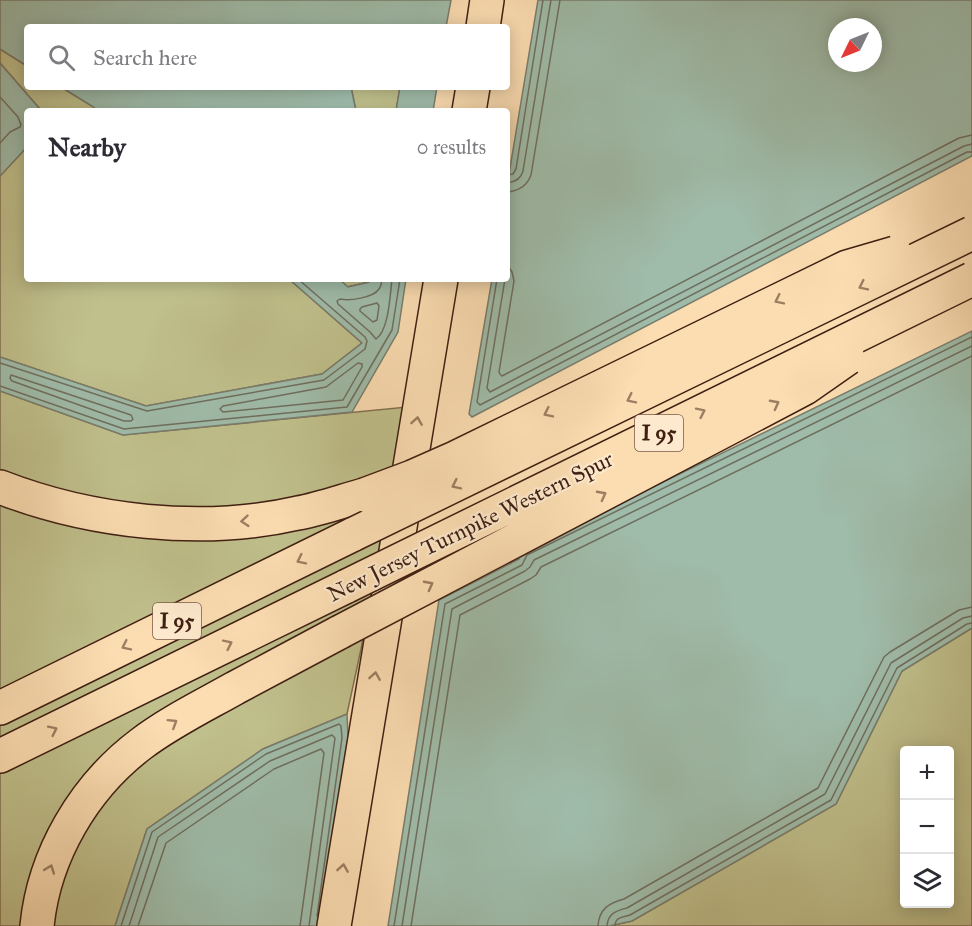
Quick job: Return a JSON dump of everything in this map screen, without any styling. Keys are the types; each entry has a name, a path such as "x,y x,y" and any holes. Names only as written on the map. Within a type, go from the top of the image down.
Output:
{"highway":[{"path":"483,24 487,0"},
{"path":"470,108 472,90"},
{"path":"0,487 26,497 84,513 127,519 228,522 298,513 364,495 455,458 847,267 972,232"},
{"name":"New Jersey Turnpike Western Spur","path":"0,708 972,232"},
{"name":"New Jersey Turnpike Western Spur","path":"0,756 972,279"},
{"path":"334,926 441,282"},
{"path":"38,926 46,880 60,844 78,811 100,782 141,745 192,712 340,632 805,388 934,298"}],"green space":[{"path":"0,49 24,64 24,90 66,90 94,108 39,108 0,63"},
{"path":"352,90 400,90 396,108 355,108"},
{"path":"24,150 24,282 292,282 362,343 322,374 146,406 0,357 0,176"},
{"path":"342,282 369,282 347,287"},
{"path":"0,391 123,435 407,407 347,714 263,749 147,829 115,926 0,926"},
{"path":"972,628 972,926 609,926 632,921 836,804 902,671"}],"water":[{"path":"0,0 451,0 447,24 24,24 24,64 0,49"},
{"path":"538,0 972,0 972,156 472,417 469,414 491,282 510,282 510,168"},
{"path":"0,63 39,108 24,108 24,150 0,176"},
{"path":"66,90 352,90 355,108 94,108"},
{"path":"400,90 436,90 434,108 396,108"},
{"path":"292,282 342,282 348,287 369,282 406,282 398,332 352,412 123,435 0,391 0,357 146,406 322,374 362,343"},
{"path":"972,331 972,628 902,671 836,804 632,921 609,926 388,926 439,600 519,559 518,553"},
{"path":"347,714 348,738 322,926 115,926 147,829 263,749"}]}
